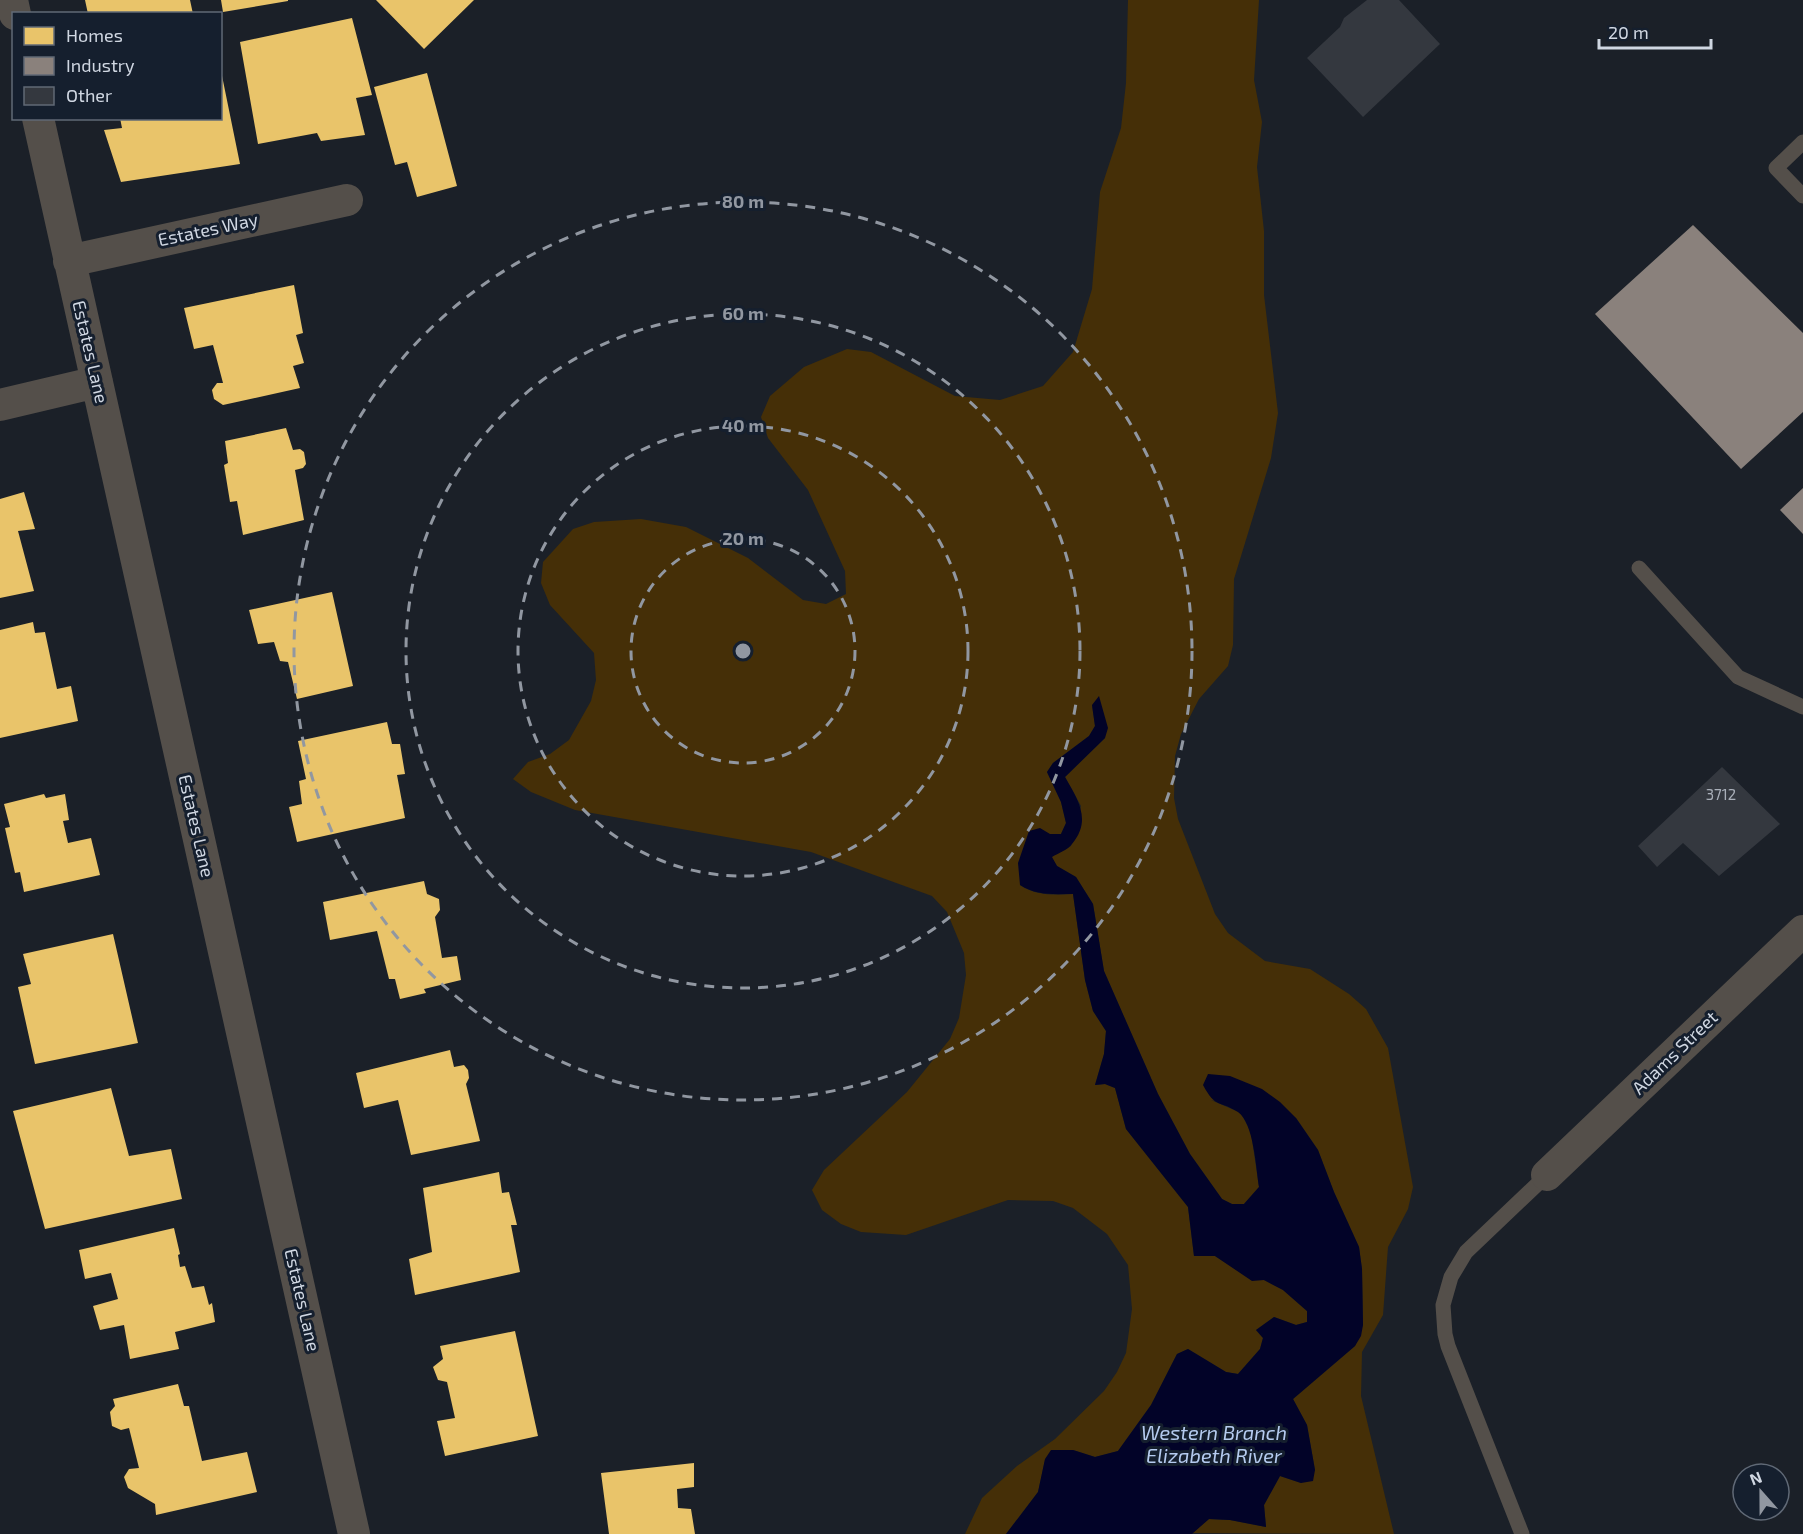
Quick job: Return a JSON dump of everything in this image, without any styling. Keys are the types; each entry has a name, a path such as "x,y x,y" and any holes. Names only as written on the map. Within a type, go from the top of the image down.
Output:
{"street":[{"name":"Estates Lane","path":"38,120 354,1534"},
{"name":"Estates Way","path":"69,261 347,200"},
{"path":"0,405 97,382"},
{"name":"Adams Street","path":"1547,1175 1801,941"}],"lane":[{"path":"1803,142 1776,168 1803,196"},
{"path":"1639,568 1738,677 1803,707"},
{"path":"1522,1534 1448,1346 1443,1305 1451,1277 1466,1252 1547,1175"}],"shaded area":[{"path":"1128,0 1259,0 1254,80 1262,122 1257,167 1264,231 1264,295 1278,413 1271,458 1234,579 1233,645 1228,666 1199,699 1181,734 1175,756 1174,798 1178,819 1215,914 1228,933 1265,961 1310,969 1349,994 1366,1009 1388,1048 1413,1187 1408,1209 1388,1247 1383,1315 1362,1352 1361,1396 1394,1534 1191,1533 1209,1519 1230,1520 1266,1527 1264,1505 1280,1476 1301,1483 1315,1470 1307,1425 1293,1399 1355,1346 1363,1325 1362,1269 1359,1247 1318,1150 1296,1118 1211,1100 1241,1113 1251,1133 1259,1187 1244,1204 1232,1204 1222,1199 1190,1154 1158,1094 1104,971 1093,904 1076,877 1057,866 1051,857 1071,846 1081,806 1065,777 1105,738 1092,705 1095,726 1089,736 1053,763 1047,772 1061,802 1066,823 1061,834 1050,834 1020,885 1039,893 1073,894 1085,980 1093,1011 1106,1031 1104,1054 1095,1085 1105,1084 1115,1088 1126,1129 1188,1207 1194,1256 1215,1256 1252,1280 1264,1280 1283,1290 1307,1311 1307,1322 1296,1325 1274,1317 1256,1330 1263,1338 1260,1349 1238,1374 1226,1372 1188,1349 1177,1354 1151,1405 1118,1451 1095,1457 1073,1450 1045,1460 1038,1492 1006,1534 965,1534 982,1498 1017,1466 1055,1439 1104,1391 1117,1372 1126,1353 1132,1309 1128,1265 1107,1234 1073,1208 1053,1201 1008,1200 906,1235 861,1232 841,1224 822,1210 812,1190 824,1170 907,1092 950,1039 959,1018 966,975 964,953 947,912 932,896 811,852 575,810 531,792 513,779 528,762 550,754 569,740 591,701 596,680 594,653 550,605 541,583 543,562 573,529 594,522 641,519 686,527 748,558 803,600 826,604 846,594 845,571 808,490 768,438 761,417 770,396 804,367 847,349 871,352 955,396 1000,400 1043,386 1073,352 1092,289 1100,192 1121,128 1126,83"}],"water":[{"name":"Western Branch Elizabeth River","path":"1099,696 1108,728 1105,738 1065,777 1081,810 1081,827 1070,846 1052,857 1057,866 1076,877 1093,904 1104,971 1158,1094 1190,1154 1222,1199 1232,1204 1244,1204 1259,1187 1251,1136 1248,1126 1238,1112 1218,1103 1207,1093 1203,1085 1208,1074 1230,1076 1262,1089 1280,1102 1296,1118 1318,1150 1359,1247 1362,1269 1363,1325 1361,1336 1355,1346 1293,1399 1307,1425 1315,1470 1313,1481 1301,1483 1280,1476 1264,1505 1266,1527 1230,1520 1209,1519 1192,1534 1006,1534 1038,1492 1045,1459 1051,1450 1073,1450 1095,1457 1118,1451 1151,1405 1177,1354 1188,1349 1226,1372 1238,1374 1260,1349 1263,1338 1256,1330 1274,1317 1296,1325 1307,1322 1307,1311 1283,1290 1264,1280 1252,1281 1215,1256 1194,1256 1188,1207 1126,1129 1115,1088 1105,1084 1095,1085 1104,1054 1106,1031 1093,1011 1085,980 1073,894 1039,893 1020,885 1018,863 1029,831 1040,828 1050,834 1061,834 1066,823 1061,802 1047,772 1053,763 1089,736 1095,726 1092,705"}],"building: Homes":[{"path":"85,0 190,0 193,12 88,12"},
{"path":"221,0 288,0 288,1 223,12"},
{"path":"376,0 474,0 424,49"},
{"path":"352,18 372,95 356,98 365,135 321,141 317,133 258,144 240,42"},
{"path":"427,73 457,186 417,197 407,162 395,165 374,87"},
{"path":"222,76 240,164 121,182 104,130 122,128 120,120 222,120"},
{"path":"294,285 303,333 296,335 304,363 293,366 300,388 223,405 214,399 212,390 217,383 223,383 213,345 194,349 184,308"},
{"path":"286,428 293,450 300,449 304,452 306,464 303,468 295,470 304,520 243,535 237,501 230,502 224,465 228,463 225,441"},
{"path":"24,492 35,529 18,531 34,591 0,598 0,499"},
{"path":"332,592 353,686 297,699 288,662 280,661 274,642 258,644 249,610"},
{"path":"33,622 35,633 45,632 57,689 71,686 78,721 0,738 0,630"},
{"path":"387,722 392,744 400,744 405,774 397,775 405,818 297,842 289,807 302,804 299,781 306,779 298,741"},
{"path":"44,794 46,798 65,794 69,820 63,821 68,843 91,838 100,875 24,892 20,872 15,873 5,828 10,827 4,804"},
{"path":"424,881 427,894 439,899 440,910 435,917 442,958 457,956 461,980 424,989 426,993 400,999 395,979 389,979 377,931 330,940 323,902"},
{"path":"113,934 138,1043 35,1064 18,987 31,984 23,954"},
{"path":"450,1050 454,1067 464,1065 468,1070 469,1078 466,1084 480,1141 411,1155 398,1100 364,1108 356,1073"},
{"path":"111,1088 129,1156 171,1149 182,1199 45,1229 13,1111"},
{"path":"499,1172 502,1193 509,1192 517,1225 511,1225 520,1272 415,1295 409,1259 432,1252 423,1188"},
{"path":"174,1228 180,1254 178,1255 180,1267 185,1266 192,1288 204,1286 209,1305 212,1303 215,1322 175,1332 179,1349 130,1359 124,1325 100,1330 93,1306 118,1299 111,1273 85,1279 79,1250"},
{"path":"515,1331 538,1436 445,1456 437,1421 455,1418 447,1382 438,1380 433,1367 443,1359 440,1346"},
{"path":"178,1384 184,1406 189,1406 202,1461 247,1452 257,1492 156,1515 155,1504 128,1488 124,1477 129,1469 139,1468 129,1428 121,1430 112,1426 110,1412 115,1406 113,1399"},
{"path":"694,1463 694,1487 677,1489 678,1508 691,1509 695,1534 609,1534 601,1473"}],"building: Industry":[{"path":"1693,225 1803,333 1803,412 1741,469 1595,314"},
{"path":"1803,488 1803,534 1780,510"}],"building: Other":[{"path":"1367,0 1399,0 1440,44 1363,117 1307,58 1340,27 1344,18"},
{"path":"1722,767 1780,824 1719,876 1683,843 1657,867 1638,846"}]}
